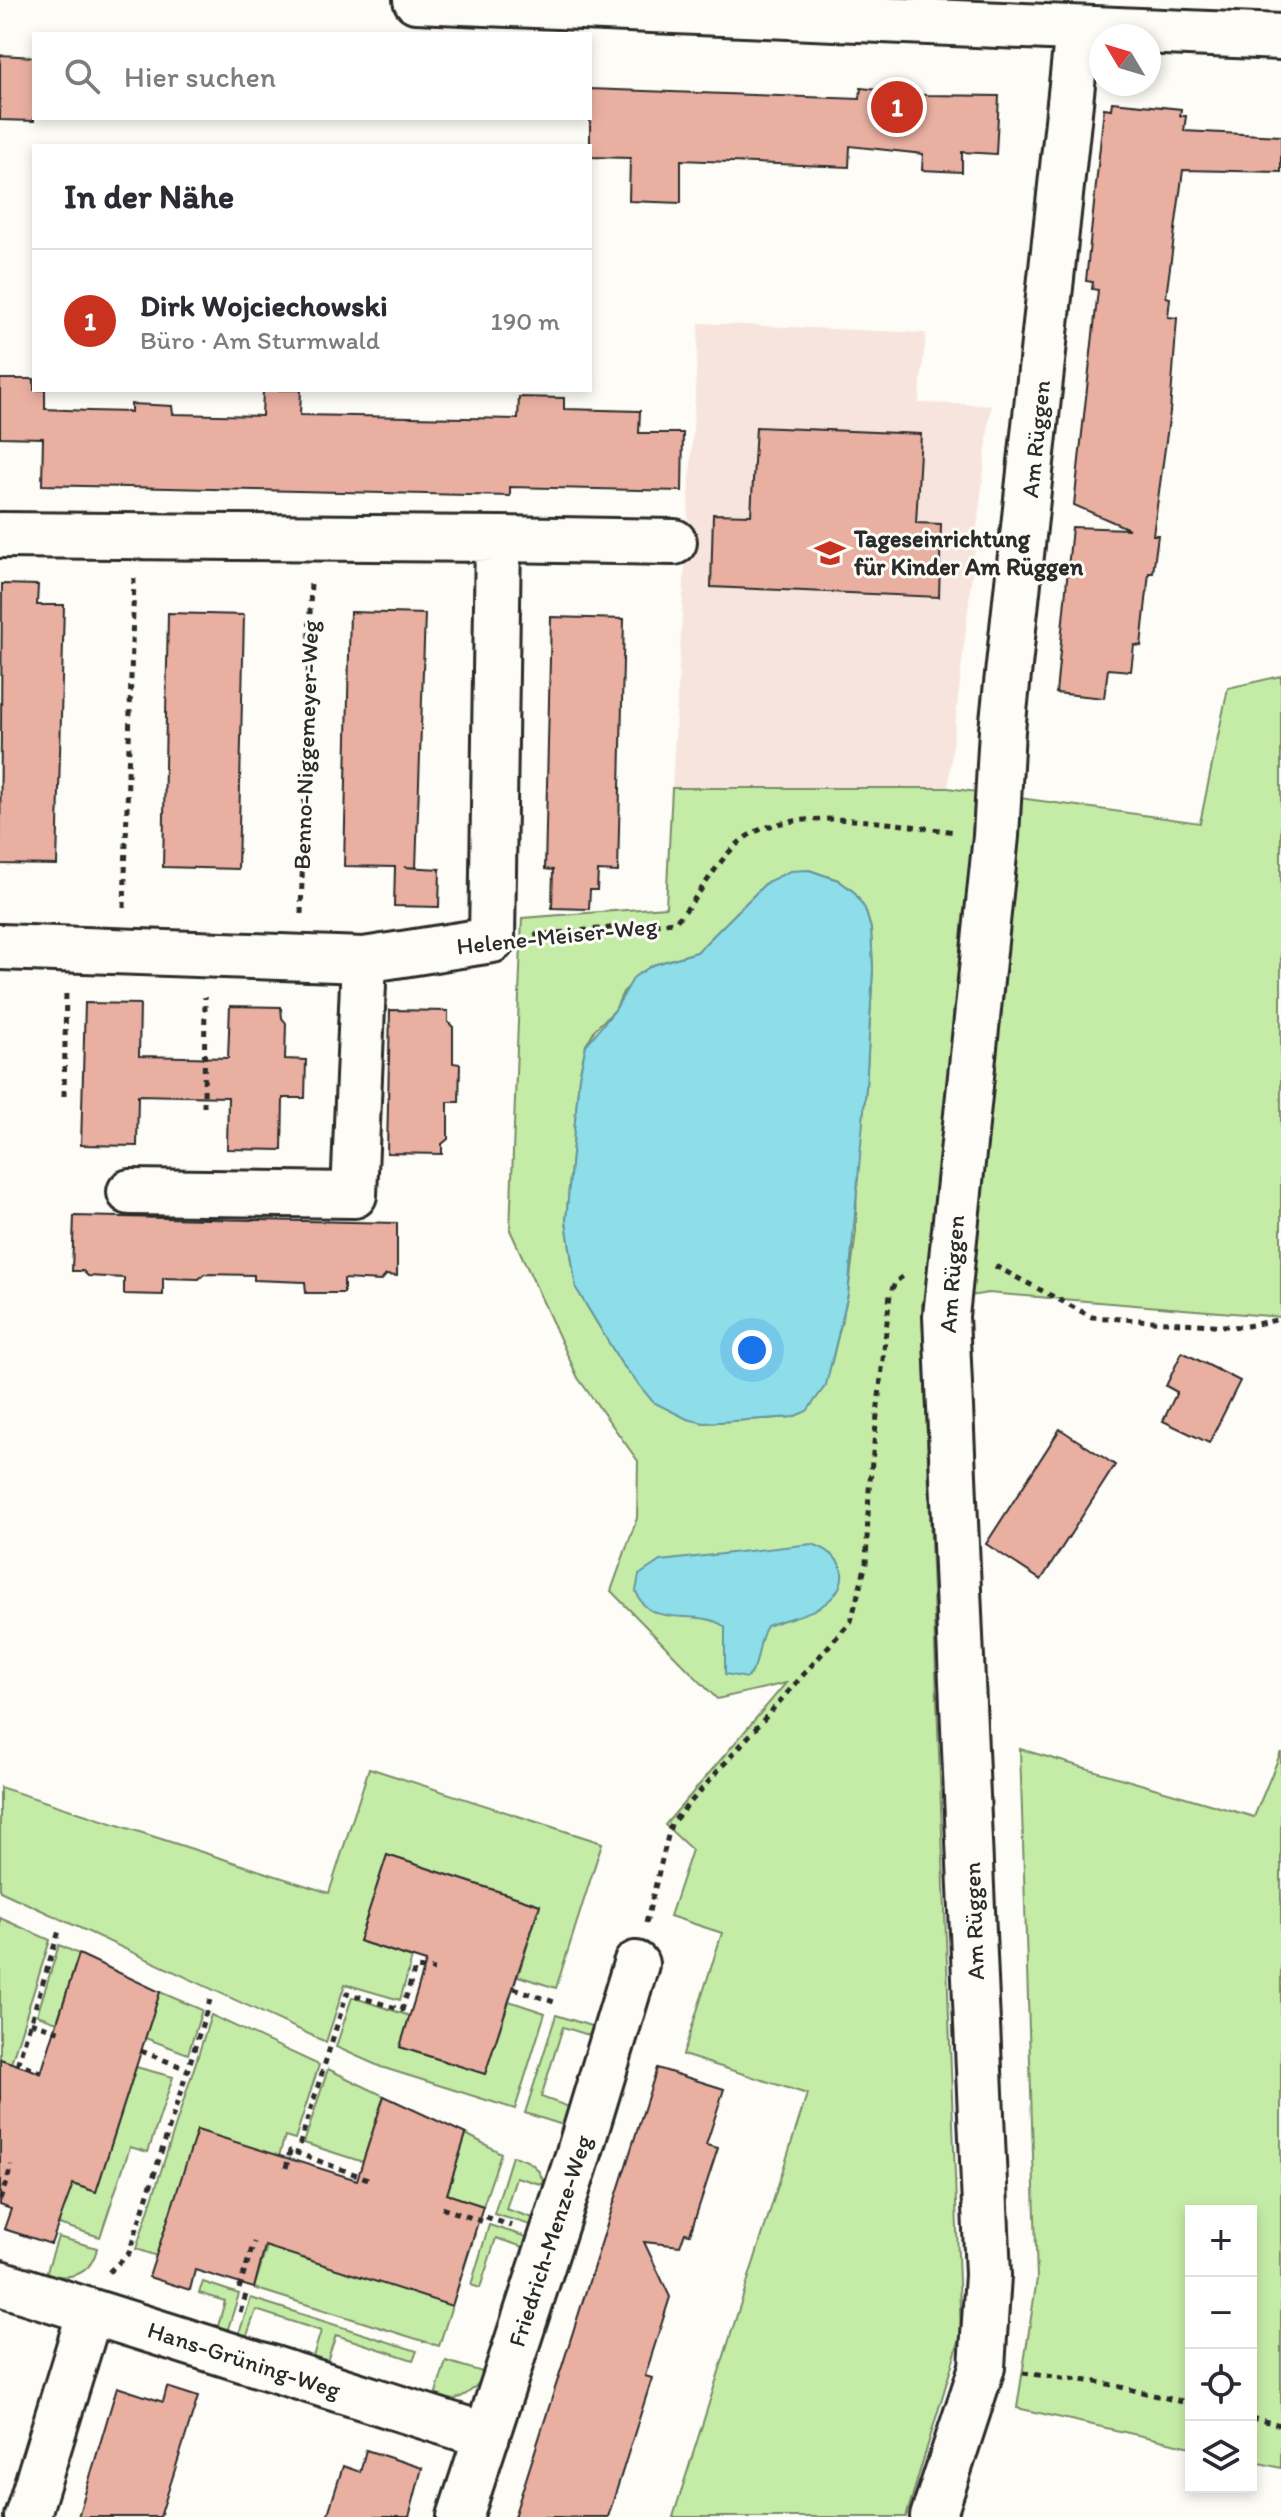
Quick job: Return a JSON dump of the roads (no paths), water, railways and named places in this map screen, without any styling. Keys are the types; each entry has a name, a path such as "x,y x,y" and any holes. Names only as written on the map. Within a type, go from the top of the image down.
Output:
{"street":[{"path":"416,0 1281,37"},
{"name":"Am Rüggen","path":"933,2517 982,2367 988,2275 946,1316 956,1247 996,836 1002,730 1078,29"},
{"path":"0,535 312,535 674,542"},
{"name":"Helene-Meiser-Weg","path":"0,947 364,960 492,940 498,539"},
{"path":"130,1192 354,1195 364,960"},
{"name":"Friedrich-Menze-Weg","path":"460,2517 636,1964"},
{"name":"Hans-Grüning-Weg","path":"0,2283 487,2436"},
{"path":"27,2517 90,2312"}],"water":[{"path":"809,870 838,880 854,892 865,909 871,929 873,969 866,1087 848,1294 826,1385 807,1411 793,1417 704,1423 687,1419 653,1402 621,1363 576,1288 566,1221 579,1077 586,1045 615,1010 634,977 653,965 697,952 767,882 790,871"},
{"path":"812,1544 824,1549 839,1563 842,1572 838,1590 820,1607 767,1626 754,1667 747,1678 725,1674 725,1627 702,1618 663,1615 652,1611 642,1603 636,1591 639,1575 660,1561"}],"place":[{"name":"Dirk Wojciechowski","path":"897,107"},
{"name":"Tageseinrichtung für Kinder Am Rüggen","path":"830,553"}]}
